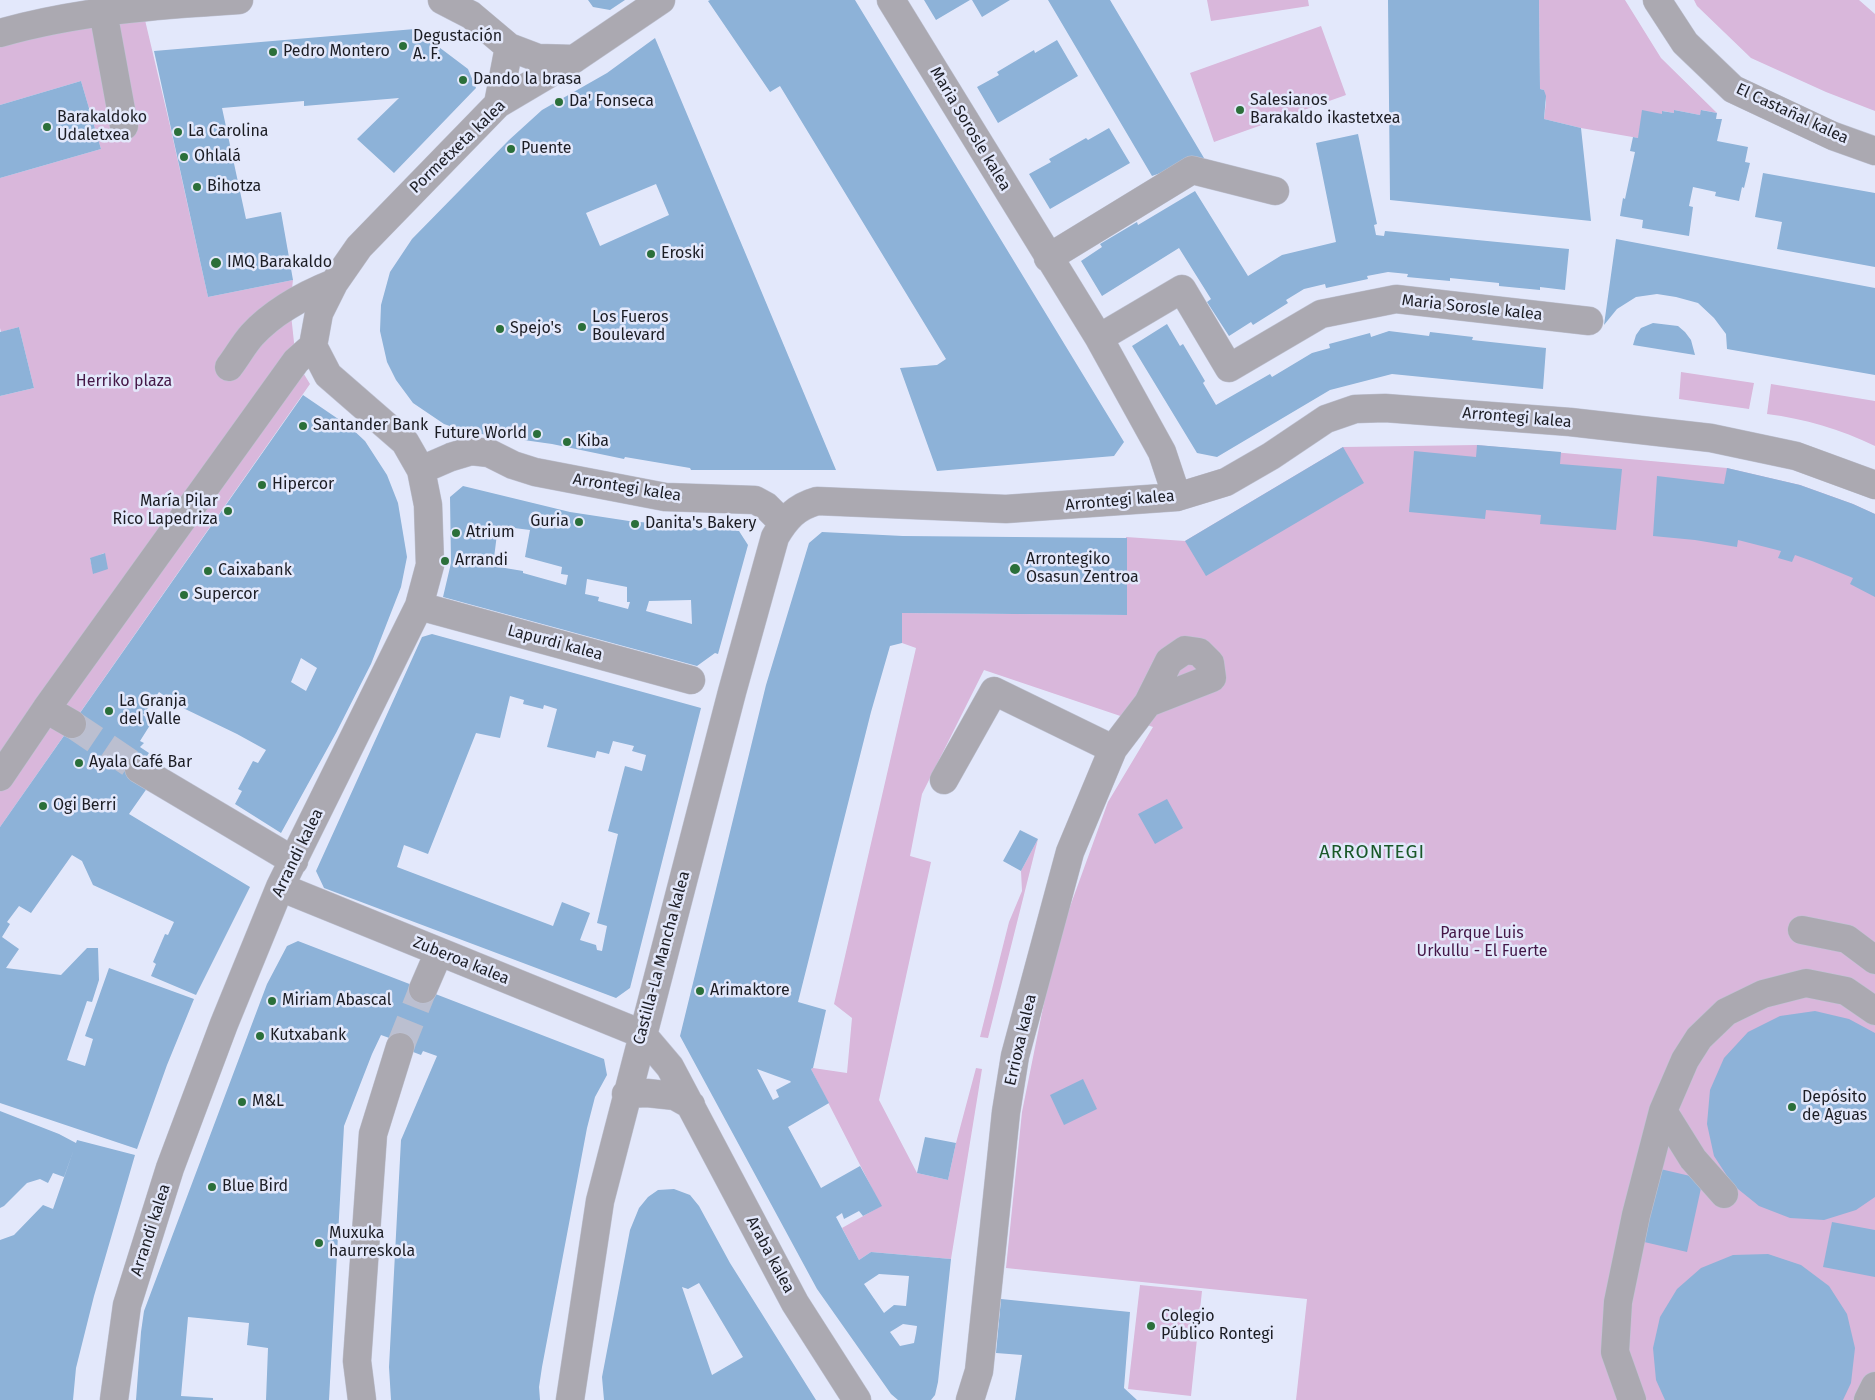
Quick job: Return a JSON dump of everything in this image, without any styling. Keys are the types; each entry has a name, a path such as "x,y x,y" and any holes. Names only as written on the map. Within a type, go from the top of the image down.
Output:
{"street":[{"path":"0,33 93,7 148,6 239,0"},
{"path":"442,0 471,15 509,47 538,58 574,59"},
{"name":"Pormetxeta kalea","path":"313,346 319,313 334,283 359,247 498,104 574,59 662,0"},
{"name":"Maria Sorosle kalea","path":"891,0 1048,258 1099,338 1162,452 1177,497"},
{"name":"El Castañal kalea","path":"1657,0 1684,43 1733,89 1832,136 1875,151"},
{"path":"93,7 124,126"},
{"path":"498,104 509,47"},
{"path":"1048,258 1192,170 1276,191"},
{"path":"229,367 252,336 275,314 317,290 334,283"},
{"name":"Maria Sorosle kalea","path":"1099,338 1182,288 1229,368 1321,314 1396,298 1589,321"},
{"path":"0,777 46,709 296,361 313,346"},
{"name":"Arrandi kalea","path":"114,1400 127,1305 170,1168 224,1024 280,886 420,606 430,565 428,505 421,470 405,442 328,375 313,346"},
{"name":"Arrontegi kalea","path":"421,470 471,451 489,453 513,465 535,472 665,497 755,500 766,506 783,523 796,509 817,502 1006,509 1177,497 1226,482 1271,456 1326,419 1355,409 1385,408 1570,422 1711,438 1796,456 1875,485"},
{"name":"Castilla-La Mancha kalea","path":"570,1400 600,1201 626,1094 732,692 775,537 783,523"},
{"name":"Lapurdi kalea","path":"420,606 691,680"},
{"path":"944,780 994,691 1113,750"},
{"name":"Errioxa kalea","path":"970,1400 979,1371 1006,1112 1015,1056 1070,852 1113,750 1148,703"},
{"path":"46,709 72,724"},
{"path":"139,769 294,861"},
{"name":"Zuberoa kalea","path":"280,886 642,1034"},
{"path":"1802,930 1847,939 1875,960"},
{"path":"423,989 439,952"},
{"path":"1632,1400 1615,1352 1618,1302 1636,1215 1663,1111 1685,1060 1699,1038 1726,1012 1763,994 1806,983 1846,991 1875,1011"},
{"name":"Araba kalea","path":"642,1034 670,1067 795,1303 857,1400"},
{"path":"362,1400 357,1361 373,1134 400,1047"},
{"path":"626,1094 647,1093 675,1096 691,1105"},
{"path":"1663,1111 1693,1159 1724,1194"},
{"path":"1868,1400 1875,1386"}],"green space":[{"path":"1207,0 1308,0 1309,6 1211,21"},
{"path":"1539,0 1625,0 1661,58 1717,113 1702,110 1700,115 1674,110 1674,113 1663,111 1638,138 1544,119 1546,102 1544,90 1540,89"},
{"path":"1694,0 1859,0 1875,14 1875,111 1826,92 1751,58 1697,6"},
{"name":"Herriko plaza","path":"145,20 208,297 293,280 290,305 296,361 310,384 0,827 0,396 34,388 19,327 1,332 0,328 0,178 101,149 81,81 0,105 0,45 70,25","holes":["105,553 94,574 90,559"]},
{"path":"1321,26 1346,95 1214,142 1190,73"},
{"path":"1681,372 1754,383 1749,409 1679,399"},
{"path":"1771,384 1875,401 1875,446 1822,426 1767,414"},
{"name":"Parque Luis Urkullu - El Fuerte","path":"1477,445 1727,468 1800,485 1875,514 1875,1400 1296,1400 1307,1299 1006,1268 1022,1112 1055,948 1108,802 1153,727 984,670 922,794 910,856 931,862 879,1100 917,1173 948,1180 976,1068 982,1069 951,1259 871,1252 859,1260 842,1228 881,1206 811,1069 847,1073 852,1018 834,1004 916,648 902,643 902,613 1126,615 1126,537 1185,541 1343,447"},
{"path":"1038,839 988,1038 980,1037 1009,922 1022,891 1021,871"},
{"path":"1140,1285 1202,1291 1191,1396 1128,1389"}],"building":[{"path":"588,0 625,0 610,10 593,7"},
{"path":"855,0 1124,442 1114,456 937,471 900,368 937,365 946,359 780,86 770,92 708,1"},
{"path":"924,0 970,0 936,20"},
{"path":"972,0 1010,0 982,17"},
{"path":"1048,0 1110,0 1204,158 1152,176"},
{"path":"1388,0 1539,0 1540,89 1544,90 1546,96 1544,119 1581,128 1591,221 1390,200"},
{"path":"415,29 468,69 476,88 394,173 357,139 399,98 304,106 304,101 222,108 246,219 281,212 293,280 208,297 154,51"},
{"path":"655,38 836,470 691,470 690,468 625,457 624,459 552,444 467,432 444,424 413,403 396,380 387,362 380,331 381,305 390,272 412,239 509,140 542,110 607,73","holes":["656,184 669,215 600,246 586,213"]},
{"path":"1057,40 1078,76 998,123 977,87 999,75 997,72 1034,50 1035,53"},
{"name":"Barakaldoko Udaletxea","path":"81,81 101,149 0,178 0,105"},
{"path":"1642,110 1662,114 1662,111 1674,113 1674,110 1700,115 1701,110 1717,113 1716,119 1722,119 1717,141 1748,147 1745,162 1750,163 1739,201 1715,196 1716,192 1693,187 1689,206 1693,207 1689,236 1642,228 1643,220 1620,216 1635,152 1630,151 1633,137 1638,138"},
{"path":"1109,128 1130,163 1050,209 1029,174 1051,162 1049,159 1086,138 1088,140"},
{"path":"1358,134 1377,224 1374,225 1376,235 1384,236 1385,231 1569,249 1565,290 1540,287 1540,290 1499,286 1499,283 1450,278 1450,281 1407,277 1408,274 1388,272 1367,276 1368,279 1326,288 1325,284 1304,289 1286,300 1288,303 1253,325 1251,322 1229,336 1207,302 1211,299 1179,248 1102,296 1081,261 1102,247 1100,244 1137,222 1138,225 1195,191 1248,276 1282,255 1336,242 1316,143"},
{"path":"1763,173 1875,193 1875,267 1777,249 1782,222 1755,217"},
{"path":"1616,239 1875,288 1875,375 1727,349 1726,334 1714,318 1698,303 1676,297 1657,294 1636,297 1617,309 1604,325"},
{"path":"1653,323 1678,326 1691,340 1695,355 1633,345 1636,335 1641,328"},
{"path":"1167,324 1180,346 1183,344 1205,381 1203,383 1216,405 1270,374 1272,377 1312,353 1330,348 1329,344 1370,333 1371,337 1389,331 1429,336 1430,332 1473,337 1472,340 1546,348 1543,389 1392,374 1330,390 1217,457 1197,453 1132,346"},
{"path":"19,327 34,388 0,396 0,332"},
{"path":"303,395 350,427 365,441 387,475 398,503 407,557 401,587 371,664 336,733 281,833 235,804 242,791 238,789 253,761 258,763 266,750 181,707 159,692 143,715 152,722 140,741 144,743 140,747 149,753 135,774 150,784 129,814 250,887 196,995 151,976 156,964 153,962 165,934 168,935 174,922 93,885 82,861 72,855 31,913 19,906 7,922 10,924 2,937 19,949 6,968 61,975 87,948 98,948 99,980 92,1002 87,1001 67,1060 85,1066 93,1039 85,1036 109,968 194,999 167,1065 137,1149 0,1103 0,827","holes":["301,658 317,668 306,691 291,682"]},
{"path":"1477,445 1561,452 1560,464 1622,469 1616,530 1540,524 1541,515 1486,510 1485,519 1409,512 1414,451 1476,457"},
{"path":"1343,447 1364,483 1206,576 1185,541"},
{"path":"1727,468 1800,485 1875,514 1875,597 1850,584 1853,578 1812,561 1795,555 1792,562 1778,558 1781,551 1738,540 1737,547 1653,536 1657,476 1724,484"},
{"path":"463,486 570,512 629,521 739,531 748,545 718,654 715,653 697,666 443,597 451,563 450,497","holes":["498,526 530,530 525,557 562,567 561,574 568,575 566,585 523,573 523,571 493,566","587,579 627,587 627,602 630,602 628,609 598,601 599,597 585,594","691,600 692,624 646,611 649,601"]},
{"path":"822,532 903,536 1127,538 1127,615 902,613 902,643 890,646 871,712 798,1002 826,1010 813,1068 811,1069 829,1103 788,1127 821,1188 860,1166 882,1206 863,1216 859,1211 844,1219 842,1213 836,1217 859,1260 871,1252 951,1259 938,1382 935,1395 931,1400 898,1400 891,1394 817,1289 680,1036 766,685 809,543","holes":["757,1069 790,1081 791,1082 776,1090 779,1097 773,1100","879,1274 909,1276 906,1306 894,1305 884,1313 864,1284","903,1324 917,1326 914,1343 900,1346 890,1332"]},
{"path":"105,553 108,569 93,574 90,558"},
{"path":"432,634 701,708 630,988 616,998 324,888 316,871 422,637","holes":["510,696 524,700 523,704 543,709 544,705 557,709 547,747 595,758 597,751 609,754 613,741 634,746 632,751 646,755 642,771 625,766 608,831 618,834 597,923 607,926 602,951 597,950 596,945 580,940 590,913 562,902 553,926 397,867 404,845 428,854 476,733 500,738"]},
{"path":"1167,799 1183,828 1155,844 1138,814"},
{"path":"1020,830 1038,839 1021,871 1003,861"},
{"path":"298,941 604,1059 607,1075 595,1097 587,1128 542,1367 539,1387 540,1400 391,1400 389,1367 401,1140 437,1056 423,1051 421,1055 400,1047 395,1040 381,1035 344,1126 329,1400 266,1400 268,1348 247,1345 249,1323 188,1317 181,1396 213,1398 213,1400 136,1400 144,1311 267,984 287,946"},
{"name":"Depósito de Aguas","path":"1815,1011 1849,1019 1875,1033 1875,1197 1856,1210 1824,1220 1790,1218 1759,1206 1733,1185 1714,1156 1707,1124 1710,1090 1724,1058 1748,1032 1780,1016"},
{"path":"1083,1079 1097,1109 1064,1125 1050,1095"},
{"path":"0,1111 59,1134 76,1143 77,1140 135,1155 94,1296 76,1368 73,1400 0,1400 0,1240 14,1235 43,1205 53,1209 74,1149 64,1177 53,1173 48,1183 40,1179 27,1183 0,1208"},
{"path":"925,1137 956,1143 948,1180 917,1173"},
{"path":"1656,1168 1703,1179 1687,1252 1640,1241"},
{"path":"674,1189 690,1195 699,1206 730,1263 816,1400 604,1400 602,1377 630,1230 639,1208 648,1197 658,1190","holes":["699,1283 743,1357 712,1375 682,1287 688,1289"]},
{"path":"1832,1222 1875,1230 1875,1277 1823,1267"},
{"path":"1768,1254 1801,1265 1829,1286 1847,1314 1855,1348 1851,1383 1843,1400 1665,1400 1656,1380 1653,1348 1660,1317 1677,1289 1701,1268 1733,1255"},
{"path":"1001,1299 1130,1312 1124,1388 1137,1400 1015,1400 1022,1355 996,1353"}],"tunnel":[{"path":"72,724 139,769"},
{"path":"400,1047 423,989"}],"place":[{"name":"Degustación A. F.","path":"403,46"},
{"name":"Pedro Montero","path":"273,52"},
{"name":"Dando la brasa","path":"463,80"},
{"name":"Da' Fonseca","path":"559,102"},
{"name":"Salesianos Barakaldo ikastetxea","path":"1240,110"},
{"name":"Barakaldoko Udaletxea","path":"47,127"},
{"name":"La Carolina","path":"178,132"},
{"name":"Puente","path":"511,149"},
{"name":"Ohlalá","path":"184,157"},
{"name":"Bihotza","path":"197,187"},
{"name":"Eroski","path":"651,254"},
{"name":"IMQ Barakaldo","path":"216,263"},
{"name":"Los Fueros Boulevard","path":"582,327"},
{"name":"Spejo's","path":"500,329"},
{"name":"Santander Bank","path":"303,426"},
{"name":"Future World","path":"537,434"},
{"name":"Kiba","path":"567,442"},
{"name":"Hipercor","path":"262,485"},
{"name":"María Pilar Rico Lapedriza","path":"228,511"},
{"name":"Guria","path":"579,522"},
{"name":"Danita's Bakery","path":"635,524"},
{"name":"Atrium","path":"456,533"},
{"name":"Arrandi","path":"445,561"},
{"name":"Arrontegiko Osasun Zentroa","path":"1015,569"},
{"name":"Caixabank","path":"208,571"},
{"name":"Supercor","path":"184,595"},
{"name":"La Granja del Valle","path":"109,711"},
{"name":"Ayala Café Bar","path":"79,763"},
{"name":"Ogi Berri","path":"43,806"},
{"name":"Arimaktore","path":"700,991"},
{"name":"Miriam Abascal","path":"272,1001"},
{"name":"Kutxabank","path":"260,1036"},
{"name":"M&L","path":"242,1102"},
{"name":"Depósito de Aguas","path":"1792,1107"},
{"name":"Blue Bird","path":"212,1187"},
{"name":"Muxuka haurreskola","path":"319,1243"},
{"name":"Colegio Público Rontegi","path":"1151,1326"}],"district":[{"name":"ARRONTEGI","path":"1372,853"}]}
